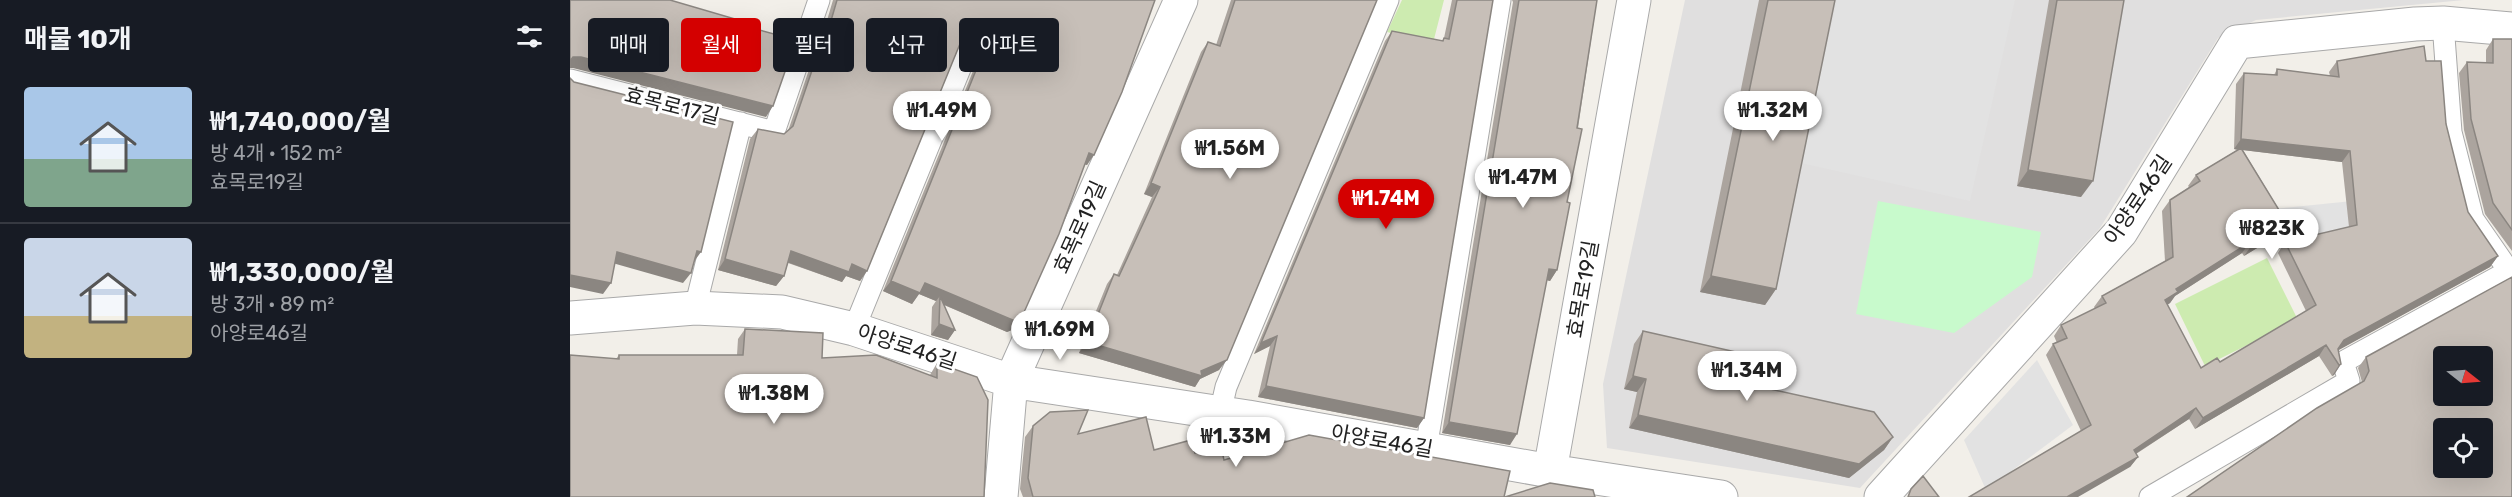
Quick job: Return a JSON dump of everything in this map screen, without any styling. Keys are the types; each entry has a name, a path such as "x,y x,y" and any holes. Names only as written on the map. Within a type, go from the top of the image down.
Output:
{"street":[{"name":"효목로19길","path":"1001,497 1011,381 1181,0"},
{"name":"효목로19길","path":"1550,471 1634,0"},
{"name":"아양로46길","path":"1881,497 2121,232 2237,42 2415,24 2512,29"},
{"name":"아양로46길","path":"570,318 694,308 782,312 854,329 1011,381 1220,413 1550,471 1721,497"}],"lane":[{"name":"효목로17길","path":"570,80 774,132 819,0"},
{"path":"1220,413 1226,387 1388,0"},
{"path":"1426,449 1500,0"},
{"path":"2150,497 2349,381 2343,362 2510,272 2473,219 2451,132 2443,24"},
{"path":"854,329 959,71"},
{"path":"694,308 741,123"}],"shaded area":[{"path":"1685,0 2464,0 2256,20 2218,38 2100,228 1860,488 1607,448 1603,384"},
{"path":"1837,0 2015,0 1970,201 1801,163"},
{"path":"2431,193 2436,216 2290,244 2274,209"},
{"path":"2037,360 2073,425 1986,490 1964,440"}],"green space":[{"path":"1402,0 1444,0 1433,43 1387,32"},
{"path":"1878,201 2041,232 2032,277 1954,333 1856,314"},
{"path":"2267,258 2298,320 2205,366 2175,304"}],"building":[{"path":"570,0 670,0 732,18 681,18 681,72 761,72 761,30 773,34 773,72 785,72 773,106 640,72 669,72 669,18 588,18 588,59 573,57 570,61"},
{"path":"837,0 1155,0 1122,92 1094,155 1089,153 1059,234 1021,319 1015,321 925,283 920,293 891,281 975,72 1059,72 1059,18 959,18 959,46 867,271 852,264 849,272 791,251 784,276 725,259 758,129 784,134 793,126 811,72 854,72 854,18 832,18"},
{"path":"1235,0 1377,0 1227,360 1201,371 1202,376 1087,342 1114,274 1119,276 1160,187 1151,183 1208,42 1220,46"},
{"path":"1457,0 1493,0 1424,418 1266,386 1277,336 1261,343 1392,31 1443,41 1444,38 1449,39"},
{"path":"1519,0 1597,0 1577,128 1582,129 1567,202 1570,203 1557,270 1549,269 1517,434 1449,422"},
{"path":"1768,0 1835,0 1776,289 1711,276"},
{"path":"2057,0 2124,0 2093,181 2028,170"},
{"path":"2493,39 2512,39 2512,230 2493,203 2471,119 2467,62 2493,63"},
{"path":"2424,46 2426,61 2441,61 2446,124 2468,212 2498,256 2344,340 2338,349 2341,364 2339,365 2326,345 2203,418 2196,408 2134,450 2138,457 2067,497 1969,497 2091,425 2053,344 2067,338 2061,325 2106,303 2102,296 2173,257 2170,200 2200,181 2196,175 2241,148 2287,223 2252,245 2250,242 2176,289 2178,292 2165,300 2201,368 2217,358 2220,362 2316,305 2285,242 2357,225 2350,151 2241,139 2244,73 2277,75 2277,69 2339,77 2337,61"},
{"path":"570,78 574,82 733,122 701,252 697,251 691,273 617,252 611,283 570,275"},
{"path":"2512,277 2512,497 2187,497 2317,408 2364,381 2369,371 2366,357"},
{"path":"940,296 955,330 939,324"},
{"path":"745,329 823,333 822,358 876,355 937,378 937,363 977,377 988,400 984,497 570,497 570,355 619,359 619,355 743,355"},
{"path":"1643,331 1767,359 1761,387 1874,412 1893,437 1859,464 1638,415 1646,379 1633,376"},
{"path":"1088,410 1078,434 1146,417 1154,450 1191,440 1195,453 1221,446 1224,460 1309,435 1510,471 1504,497 1033,497 1028,478 1033,426 1050,412"},
{"path":"1923,476 1939,497 1908,497 1911,489"},
{"path":"1550,483 1593,490 1595,497 1505,497"}]}
